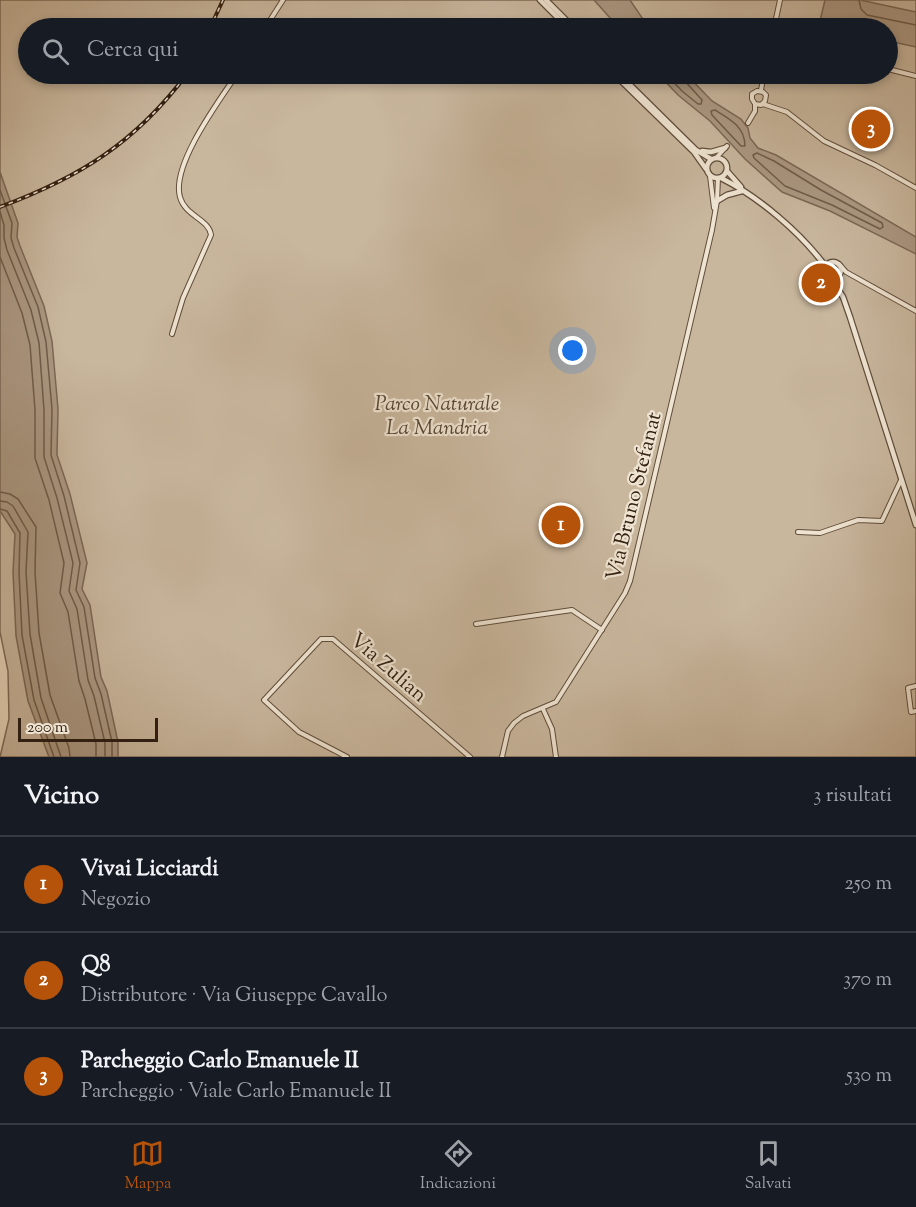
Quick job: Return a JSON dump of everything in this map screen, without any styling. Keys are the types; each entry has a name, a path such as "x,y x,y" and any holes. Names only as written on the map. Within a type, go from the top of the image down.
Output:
{"street":[{"path":"271,18 283,0"},
{"path":"540,0 558,18"},
{"path":"546,0 564,18"},
{"path":"776,18 780,0"},
{"path":"898,72 916,76"},
{"path":"172,334 183,298 211,235 206,224 195,218 184,207 179,197 179,176 190,149 231,84"},
{"path":"624,84 694,152 710,176 720,178 752,197 801,238 828,265 838,264 844,273 916,311"},
{"path":"629,84 696,150 727,164 727,171 752,197"},
{"path":"762,84 761,91 766,98 824,141 875,165 916,188"},
{"path":"761,91 752,94 752,99 759,104 777,107"},
{"path":"748,123 759,104 766,98"},
{"path":"706,169 707,164 717,159 726,147"},
{"path":"696,150 706,152 726,147"},
{"path":"720,178 727,171"},
{"name":"Via Bruno Stefanat","path":"710,176 714,211"},
{"name":"Via Bruno Stefanat","path":"503,757 508,731 514,723 523,716 556,702 626,593 712,230 720,178"},
{"path":"717,201 742,190"},
{"path":"828,265 826,274 837,286 850,317 916,525"},
{"path":"832,278 844,273"},
{"path":"798,532 820,533 858,520 882,521 902,479"},
{"path":"476,624 572,610 602,630"},
{"name":"Via Zulian","path":"347,757 299,732 264,700 321,639 333,639 470,757"},
{"path":"916,686 908,688 911,712 916,711"},
{"path":"543,709 552,729 556,757"}],"green space":[{"name":"Parco Naturale La Mandria","path":"0,0 916,0 916,757 0,757 9,719 8,671 0,632"}],"water":[{"path":"594,0 630,0 642,18 610,18"},
{"path":"825,0 860,0 916,12 916,47 898,43 898,18 821,18"},
{"path":"668,84 696,84 712,101 741,119 748,128 750,138 758,148 776,155 916,237 916,254 830,211 782,192 745,159 710,121"},
{"path":"0,172 18,223 17,237 44,306 52,341 58,409 57,455 70,494 87,563 82,589 90,605 101,677 107,691 118,742 118,757 49,757 28,701 16,636 13,572 15,534 0,511"}],"railway":[{"path":"215,18 223,0"},
{"path":"0,207 56,183 104,155 147,120 179,84"}],"place":[{"name":"Parcheggio Carlo Emanuele II","path":"871,129"},
{"name":"Q8","path":"821,283"},
{"name":"Vivai Licciardi","path":"561,525"}]}
